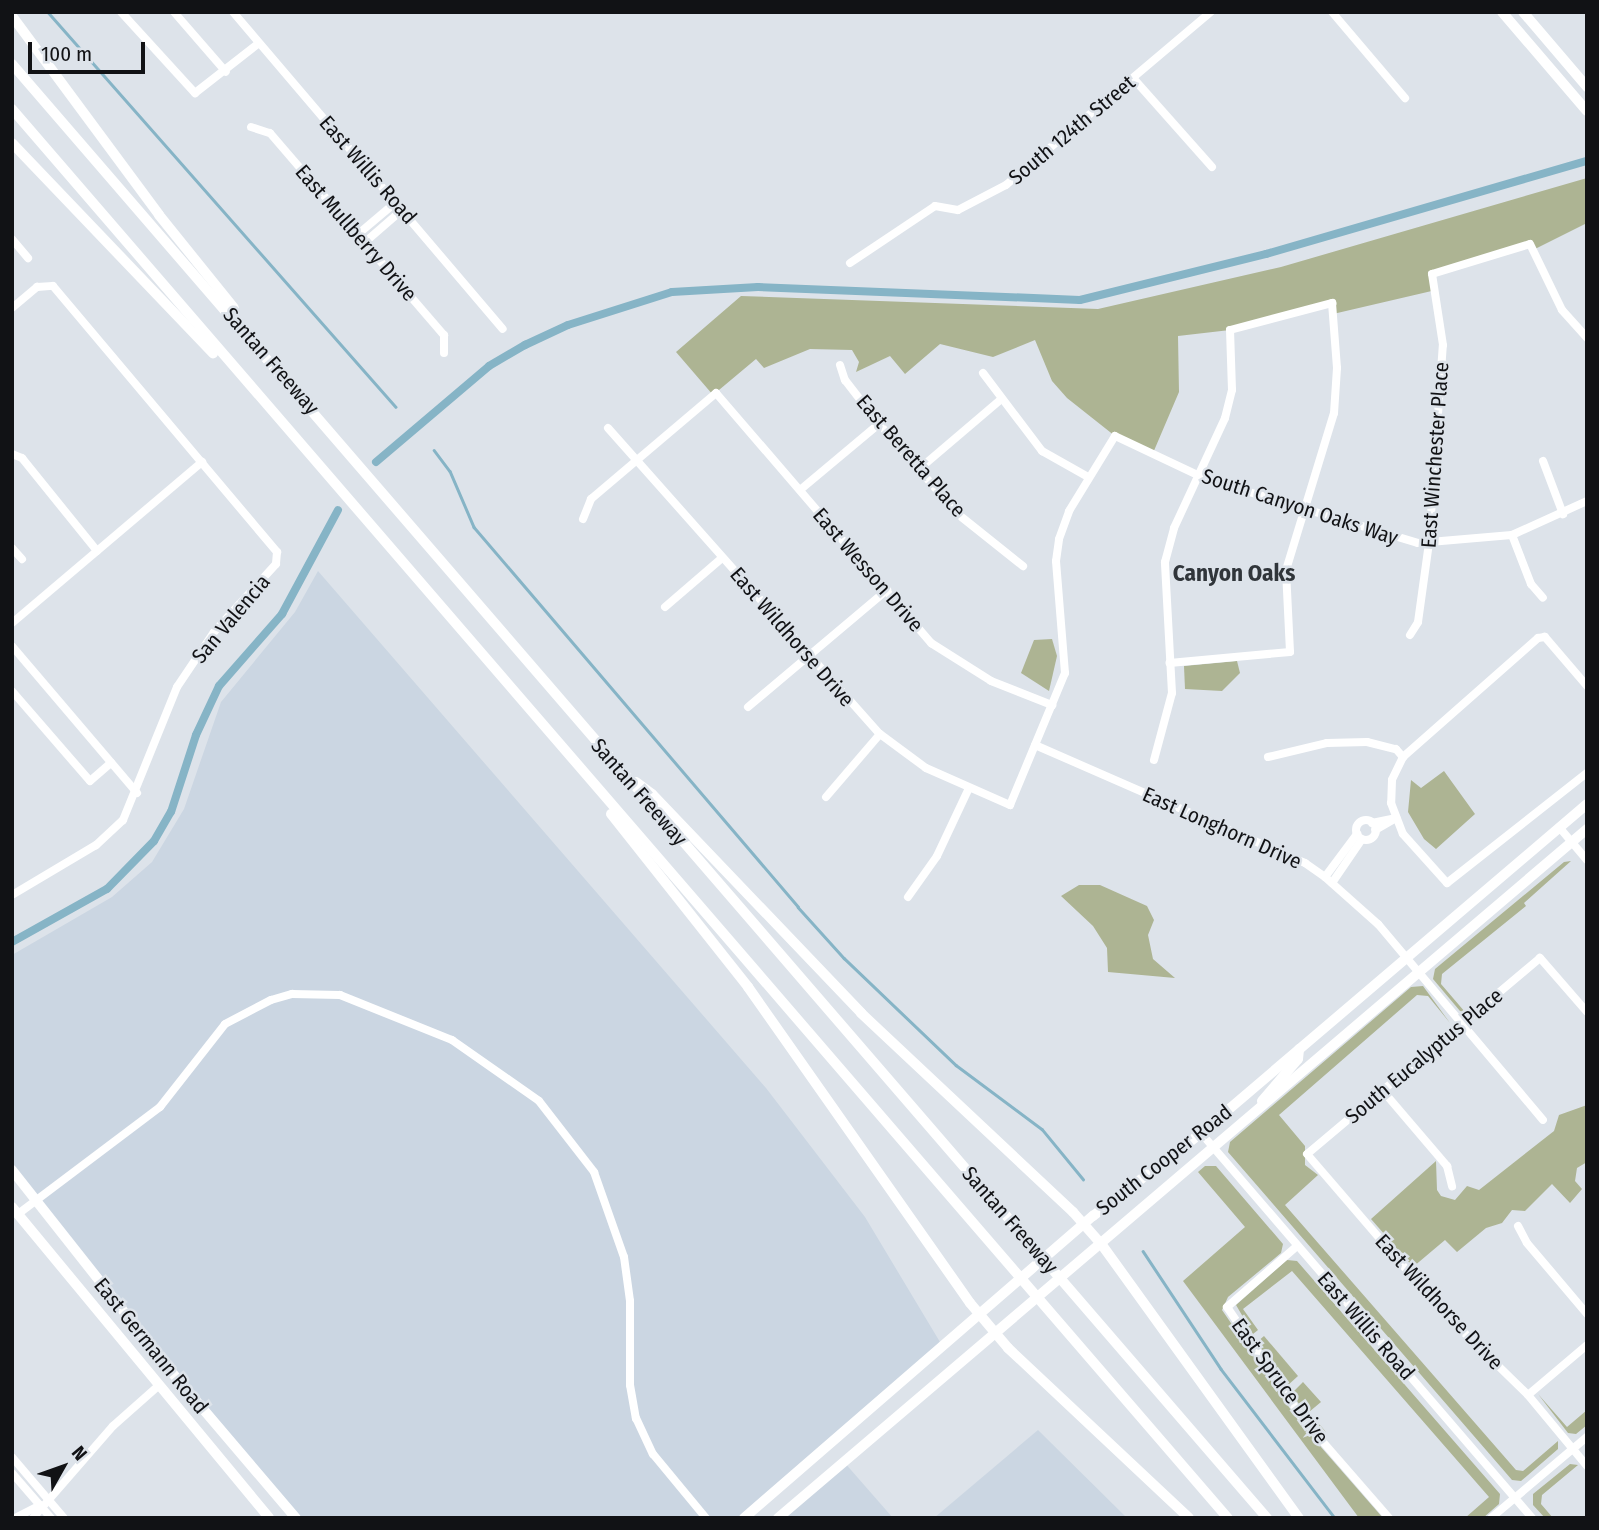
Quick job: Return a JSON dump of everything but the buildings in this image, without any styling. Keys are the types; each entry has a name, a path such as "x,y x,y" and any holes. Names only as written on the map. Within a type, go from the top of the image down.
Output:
{"highway":[{"path":"12,16 159,215 352,454"},
{"name":"Santan Freeway","path":"12,64 352,454 619,770 1267,1518"},
{"name":"Santan Freeway","path":"12,109 321,471 1228,1518"},
{"path":"12,143 203,344 252,388"},
{"path":"579,766 606,808 748,987 980,1315 997,1335 1189,1518"},
{"path":"619,770 652,794 783,936 1083,1224 1102,1245 1299,1518"}],"main road":[{"path":"1502,12 1587,111"},
{"path":"1523,12 1587,87"},
{"name":"South Cooper Road","path":"744,1518 1083,1224 1201,1133 1587,804"},
{"name":"South Cooper Road","path":"778,1518 1091,1255 1256,1110 1587,829"},
{"path":"1256,1110 1273,1084 1294,1064 1299,1049"},
{"name":"East Germann Road","path":"12,1170 173,1373 296,1518"},
{"name":"East Germann Road","path":"15,1210 269,1518"},
{"path":"158,1386 173,1373"}],"street":[{"path":"121,12 187,88 199,93 259,43"},
{"path":"174,12 226,72"},
{"name":"East Willis Road","path":"233,12 503,329"},
{"name":"South 124th Street","path":"850,263 935,206 958,210 1006,185 1211,12"},
{"path":"1332,12 1405,98"},
{"path":"1133,78 1212,167"},
{"name":"East Mullberry Drive","path":"251,127 270,133 444,335 444,353"},
{"path":"357,235 396,202"},
{"path":"364,243 402,210"},
{"path":"374,221 381,229"},
{"path":"12,239 28,258"},
{"name":"East Winchester Place","path":"1410,635 1418,622 1429,543 1443,345 1432,274 1530,244 1562,310 1587,338"},
{"name":"San Valencia","path":"12,308 37,287 53,286 277,552 276,564 195,658 177,687 137,793 122,820 96,845 12,895"},
{"path":"1154,760 1172,693 1170,663 1165,562 1174,528 1200,476 1232,390 1230,330 1332,303 1337,368 1334,413 1286,570 1290,652 1170,663"},
{"name":"East Beretta Place","path":"840,366 845,380 879,424 959,515 1023,566"},
{"path":"983,373 999,401 1042,451 1088,477"},
{"name":"East Wesson Drive","path":"636,460 716,393 930,643 959,664 1052,705"},
{"path":"918,470 999,401"},
{"path":"800,490 879,424"},
{"name":"East Wildhorse Drive","path":"608,428 880,734 926,768 1010,805"},
{"name":"South Canyon Oaks Way","path":"1010,805 1065,673 1056,561 1069,511 1115,436 1200,476 1393,538 1429,543 1512,535 1587,501"},
{"path":"12,454 22,457 97,551"},
{"path":"583,519 592,499 636,460"},
{"path":"1543,461 1563,514"},
{"path":"12,623 202,462"},
{"path":"1512,535 1531,584 1543,598"},
{"path":"13,550 22,559"},
{"path":"665,607 722,558"},
{"path":"748,706 887,590"},
{"path":"1587,686 1545,637 1538,638 1402,757 1392,780 1396,818 1409,843 1447,883 1587,773"},
{"path":"12,646 137,793"},
{"path":"12,691 90,781 111,763"},
{"path":"826,797 880,734"},
{"path":"1268,757 1327,743 1367,741 1396,749 1402,757"},
{"name":"East Longhorn Drive","path":"1035,745 1305,863 1378,924 1543,1119"},
{"path":"908,897 937,856 969,788"},
{"path":"1328,880 1359,836 1359,823 1374,826 1396,818"},
{"path":"1359,836 1370,839 1374,826"},
{"path":"1559,827 1587,860"},
{"name":"South Eucalyptus Place","path":"1307,1154 1540,958 1587,1012"},
{"path":"15,1210 36,1201 170,1098 225,1024 271,1000 292,994 340,995 452,1040 539,1101 593,1171 624,1257 630,1301 630,1385 636,1418 666,1473 706,1518"},
{"path":"1383,1091 1447,1166 1452,1186"},
{"name":"East Willis Road","path":"1201,1133 1532,1518"},
{"name":"East Wildhorse Drive","path":"1307,1154 1444,1313 1528,1395 1587,1466"},
{"path":"1518,1226 1527,1242 1587,1314"},
{"name":"East Spruce Drive","path":"1297,1246 1227,1307 1303,1419 1389,1518"},
{"path":"1528,1395 1587,1345"},
{"path":"33,1518 40,1505 113,1426 158,1386"},
{"path":"1491,1518 1587,1437"},
{"path":"12,1457 64,1518"},
{"path":"12,1473 51,1518"},
{"path":"15,1518 40,1505"}],"shaded area":[{"path":"318,571 766,1088 865,1217 943,1347 743,1518 296,1518 12,1172 12,955 112,897 152,862 184,809 221,702 295,612"},
{"path":"1038,1430 1127,1518 934,1518"},
{"path":"844,1462 893,1518 778,1518"}],"green space":[{"path":"1587,178 1587,223 1533,250 1531,245 1433,274 1436,290 1333,314 1332,304 1230,330 1178,336 1179,392 1153,453 1115,436 1067,398 1052,381 1035,340 993,357 940,344 905,374 890,356 856,372 859,362 852,350 810,349 764,368 756,359 713,395 676,352 741,296 1098,309 1281,267"},
{"path":"1052,639 1057,656 1049,691 1021,673 1034,640"},
{"path":"1237,661 1240,673 1222,691 1185,689 1184,666"},
{"path":"1444,771 1475,814 1436,849 1424,839 1408,812 1411,780 1421,788"},
{"path":"1571,861 1524,903 1526,906 1442,974 1441,984 1465,1012 1460,1011 1433,979 1435,969 1564,862"},
{"path":"1079,885 1100,885 1147,906 1154,920 1148,935 1153,959 1175,978 1108,972 1107,948 1093,926 1061,896"},
{"path":"1423,986 1450,1023 1428,996 1417,995 1279,1115 1305,1146 1305,1165 1318,1175 1285,1205 1516,1470 1523,1471 1558,1441 1558,1449 1521,1481 1512,1480 1228,1152 1230,1142 1411,987"},
{"path":"1587,1105 1587,1162 1577,1168 1575,1181 1582,1189 1570,1203 1552,1184 1525,1211 1512,1210 1502,1223 1486,1228 1457,1252 1445,1240 1413,1267 1371,1219 1436,1161 1437,1190 1441,1196 1455,1200 1467,1186 1479,1190 1554,1131 1559,1115"},
{"path":"1205,1166 1216,1166 1283,1244 1281,1253 1228,1297 1222,1310 1300,1423 1383,1518 1359,1518 1183,1281 1245,1227 1198,1172"},
{"path":"1287,1260 1297,1261 1500,1494 1499,1504 1483,1518 1465,1518 1489,1497 1292,1271 1243,1309 1258,1330 1253,1334 1236,1305"},
{"path":"1264,1336 1298,1376 1287,1386 1257,1342"},
{"path":"1303,1382 1321,1402 1309,1412 1326,1432 1306,1415 1292,1393"},
{"path":"1538,1394 1567,1427 1587,1410 1587,1425 1576,1434 1568,1433"},
{"path":"1570,1464 1578,1465 1542,1495 1541,1504 1553,1518 1545,1518 1533,1505 1533,1494"}],"waterway":[{"path":"48,12 396,407"},
{"path":"376,462 489,366 525,345 568,325 672,292 758,287 1080,300 1266,254 1587,161"},
{"path":"434,450 450,471 474,527 798,907 844,958 956,1065 1042,1129 1083,1179"},
{"path":"12,942 107,889 154,841 171,812 196,735 219,686 282,614 338,510"},
{"path":"1143,1251 1221,1369 1335,1518"}],"district":[{"name":"Canyon Oaks","path":"1234,573"}]}
